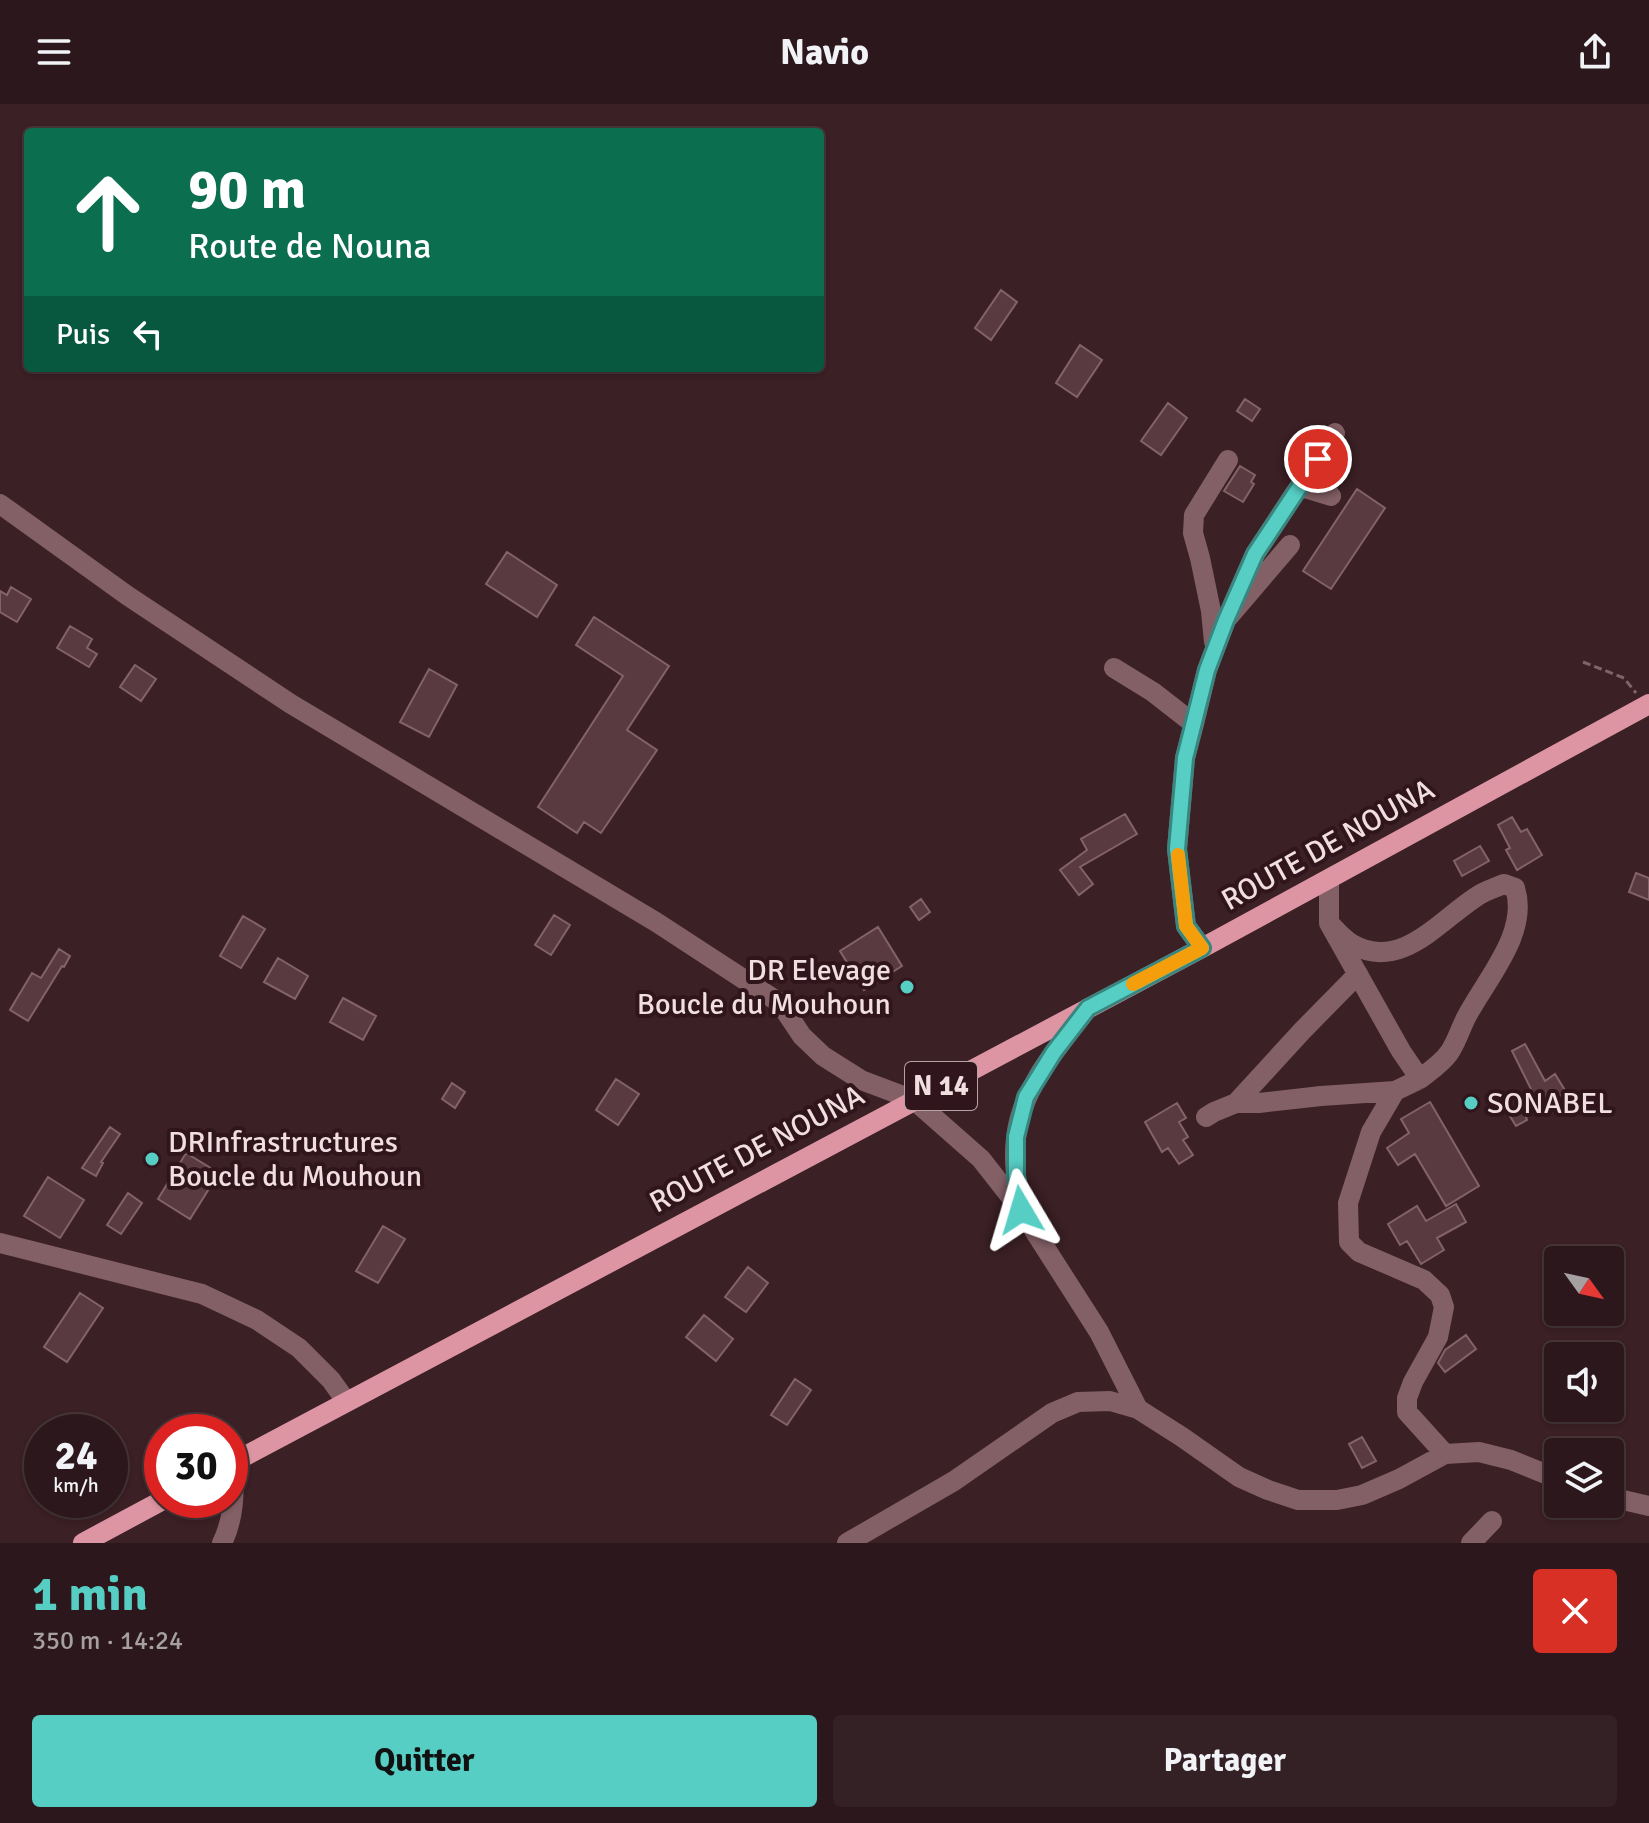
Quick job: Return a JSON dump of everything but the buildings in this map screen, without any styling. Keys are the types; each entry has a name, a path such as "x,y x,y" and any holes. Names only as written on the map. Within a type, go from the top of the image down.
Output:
{"main road":[{"name":"ROUTE DE NOUNA","path":"248,1454 1202,948 1648,704"},
{"path":"83,1543 144,1510"}],"street":[{"path":"1202,948 1186,926 1177,849 1185,758 1207,670 1255,554 1335,433"},
{"path":"1215,650 1211,611 1193,533 1194,515 1228,460"},
{"path":"1301,484 1331,496"},
{"path":"0,504 128,596 291,704 644,915 780,1003 802,1036 823,1056 861,1080 914,1100 981,1159 1021,1210 1099,1332 1138,1409"},
{"path":"1226,620 1290,545"},
{"path":"1114,668 1153,692 1194,724"},
{"path":"1329,879 1329,923 1420,1079"},
{"path":"1206,1117 1236,1103 1395,1091 1420,1079 1449,1053 1469,1012 1498,967 1517,922 1518,897 1515,888 1504,884 1478,895 1412,944 1391,952 1372,952 1351,944 1329,923"},
{"path":"1236,1103 1358,974"},
{"path":"1021,1210 1016,1176 1016,1137 1026,1097 1054,1052 1088,1008"},
{"path":"1395,1091 1371,1132 1348,1203 1349,1242 1359,1252 1424,1280 1440,1295 1444,1307 1438,1337 1410,1390 1407,1412 1445,1454"},
{"path":"0,1243 202,1294 257,1320 299,1348 331,1380 346,1401"},
{"path":"847,1543 954,1481 1052,1413 1078,1402 1110,1401 1138,1409 1239,1477 1298,1500 1337,1500 1362,1495 1445,1454 1479,1452 1544,1473"},
{"path":"1624,1500 1649,1506"},
{"path":"222,1543 230,1518"},
{"path":"1471,1543 1492,1521"}],"path":[{"path":"1583,662 1624,678 1648,704"}],"slow traffic":[{"path":"1133,984 1202,948 1186,926 1178,855"}],"place":[{"name":"DR Elevage Boucle du Mouhoun","path":"907,987"},
{"name":"SONABEL","path":"1471,1103"},
{"name":"DRInfrastructures Boucle du Mouhoun","path":"152,1159"}],"route":[{"path":"1021,1210 1016,1176 1016,1137 1026,1097 1054,1052 1088,1008 1202,948 1186,926 1177,849 1185,758 1207,670 1255,554 1318,459"}]}
